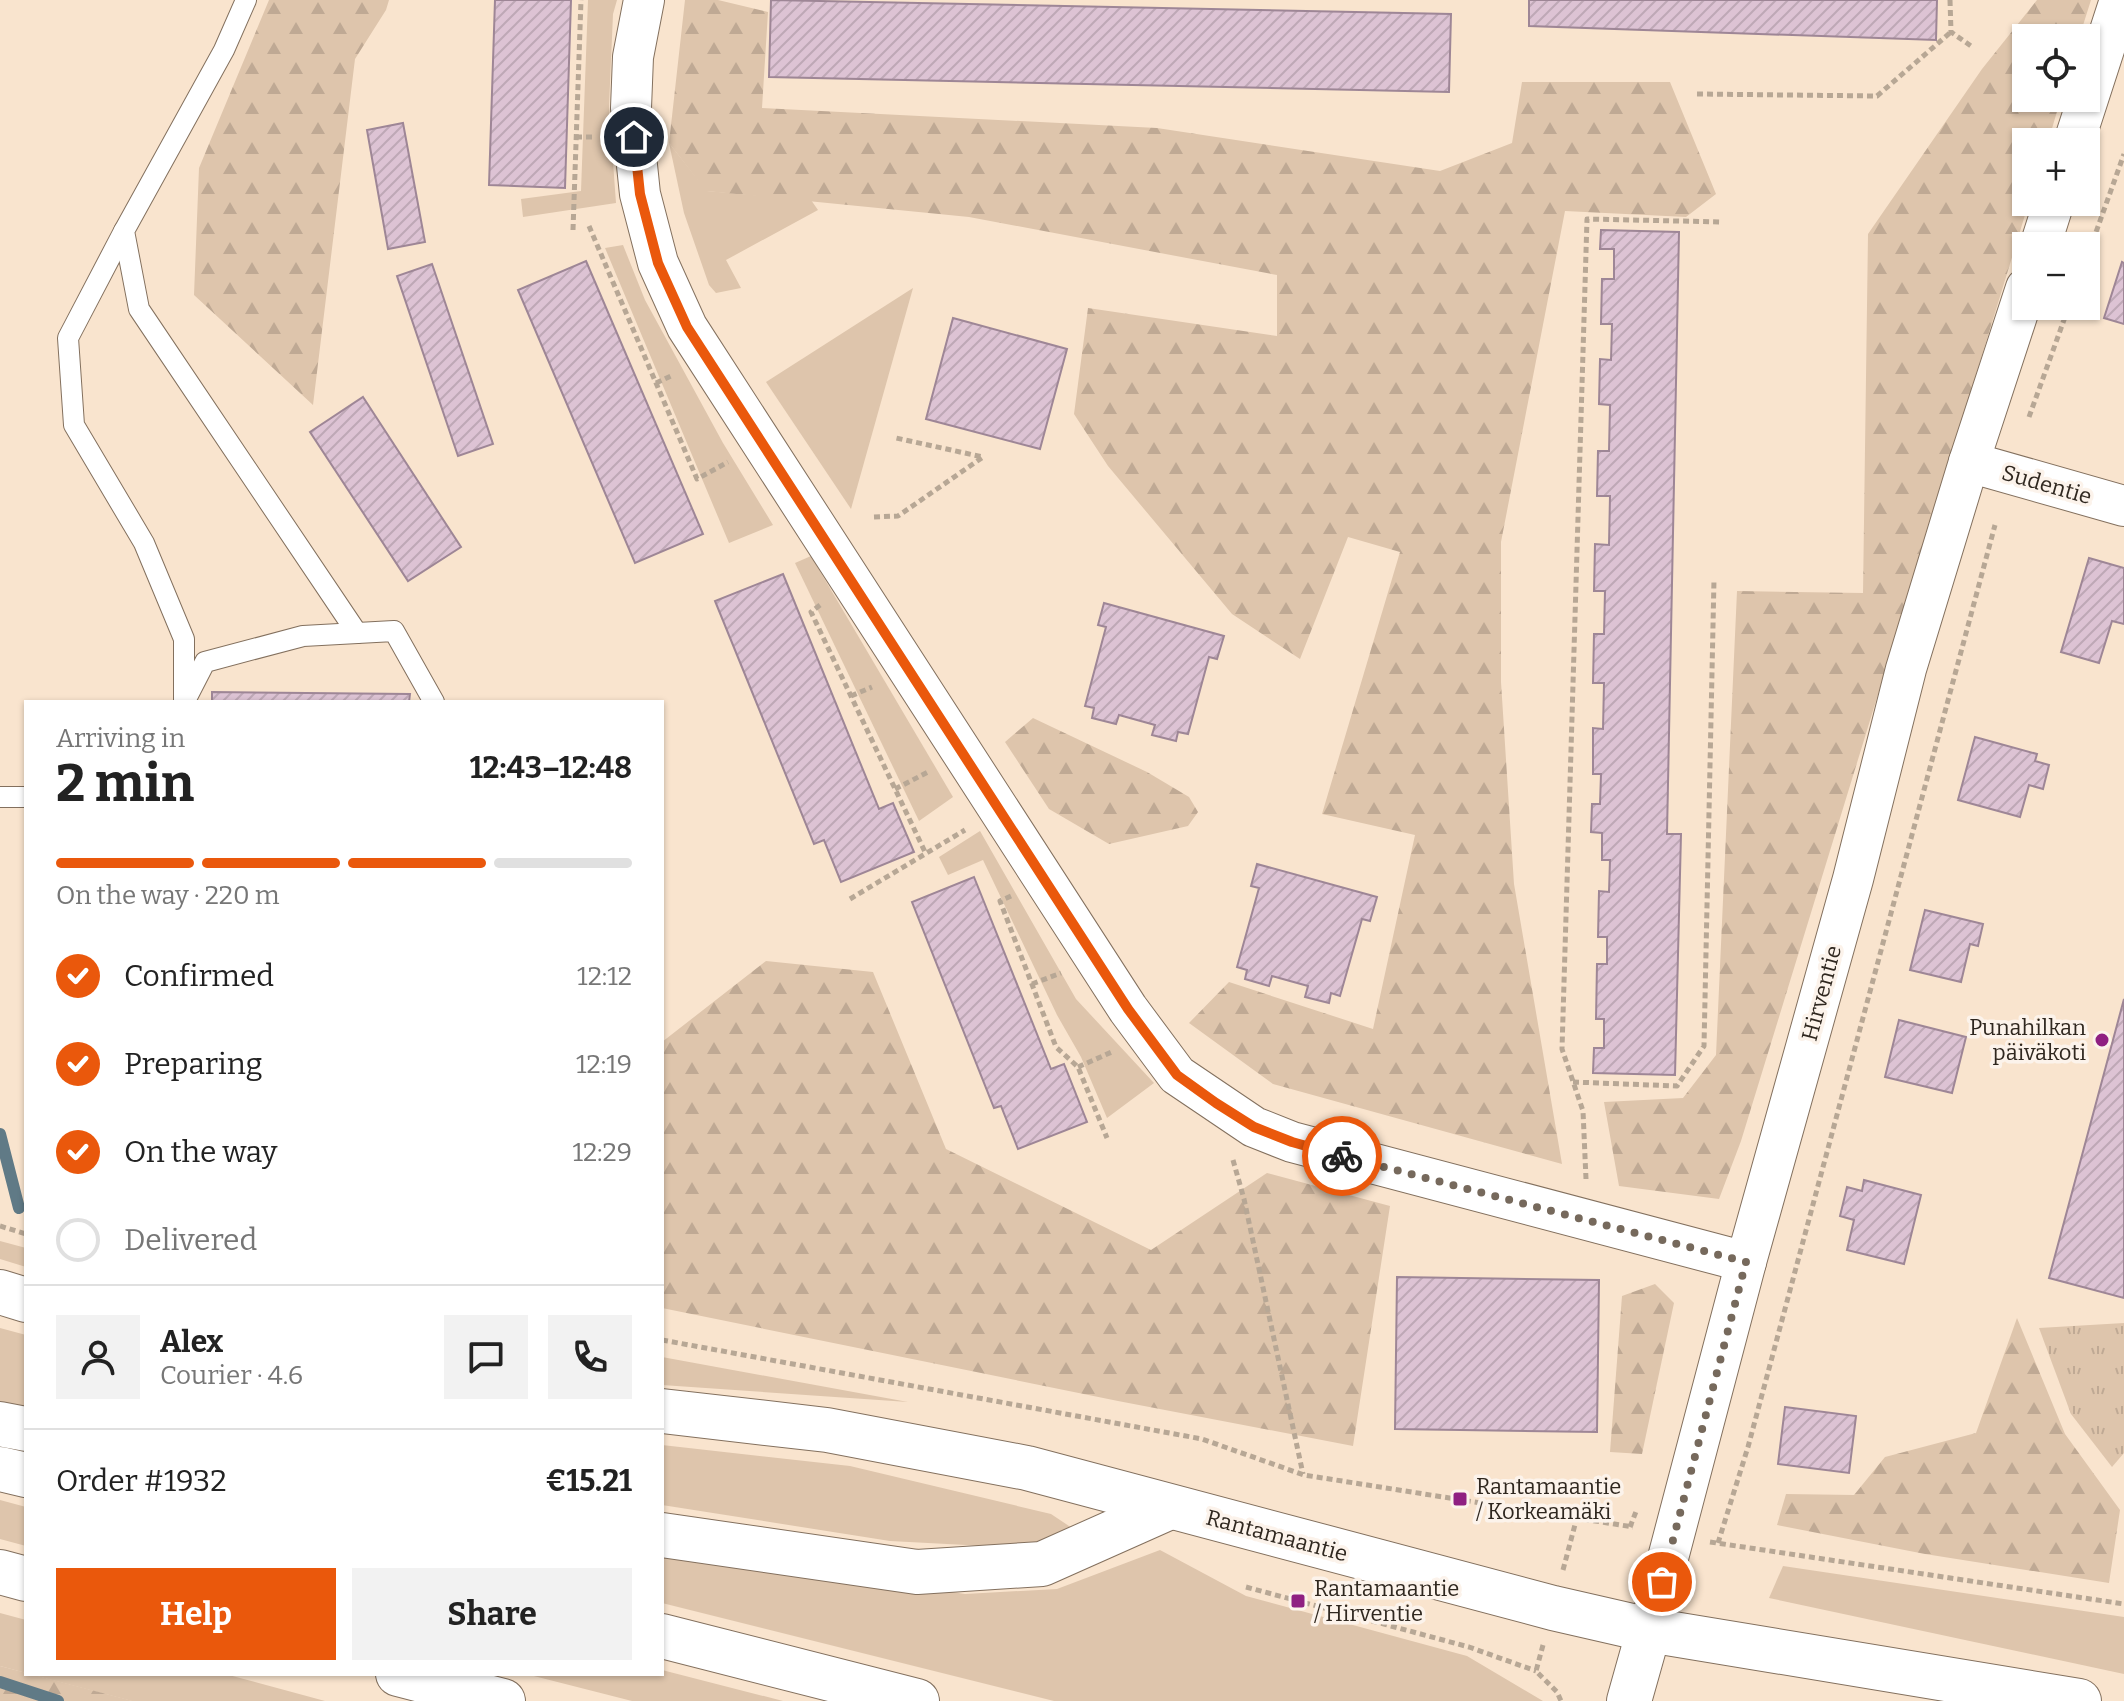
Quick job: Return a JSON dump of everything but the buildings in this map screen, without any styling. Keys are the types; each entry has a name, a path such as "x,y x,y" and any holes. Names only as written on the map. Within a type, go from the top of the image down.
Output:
{"main road":[{"path":"0,1292 24,1299"},
{"name":"Rantamaantie","path":"664,1411 827,1430 1027,1468 1553,1608 1649,1630 2079,1701"},
{"path":"0,1424 24,1429"},
{"path":"0,1469 24,1475"},
{"path":"664,1535 902,1570 932,1571 1042,1564 1170,1507"},
{"path":"0,1572 24,1578"},
{"name":"Hirventie","path":"1629,1701 1649,1630"},
{"path":"664,1637 917,1701"},
{"path":"406,1676 503,1701"}],"street":[{"path":"644,0 633,57 631,108 640,194 658,263 687,327 1128,1009 1177,1075 1254,1127 1292,1142 1746,1262"},
{"path":"2079,128 2120,0"},
{"name":"Hirventie","path":"1649,1630 1746,1262 1853,879 1906,669 2016,320"},
{"name":"Sudentie","path":"1969,462 2124,506"}],"lane":[{"path":"185,700 184,639 144,543 74,425 68,338 224,50 246,0"},
{"path":"124,231 139,309 357,633"},
{"path":"186,700 205,662 303,636 394,631 433,700"},
{"path":"0,797 24,797"}],"path":[{"path":"573,230 581,0"},
{"path":"1950,0 1951,32"},
{"path":"1951,32 1971,46"},
{"path":"1697,94 1877,96 1951,32"},
{"path":"2096,232 2124,154"},
{"path":"1588,1220 1583,1111 1562,1049 1587,219 1723,222"},
{"path":"589,226 697,479 763,444"},
{"path":"1718,1543 1748,1447 2008,473 2064,320"},
{"path":"874,517 898,516 983,457 896,438"},
{"path":"1573,1082 1677,1086 1704,1046 1714,579"},
{"path":"853,583 811,612 926,854"},
{"path":"850,899 999,810"},
{"path":"1046,883 1000,901 1056,1047 1078,1067 1107,1138"},
{"path":"1216,1103 1244,1199 1304,1475"},
{"path":"0,1226 24,1233"},
{"path":"664,1340 1202,1439 1304,1475 1577,1517 1718,1543 2124,1604"},
{"path":"1246,1587 1469,1647 1536,1671"}],"green space":[{"path":"269,0 389,0 355,59 313,405 194,295 199,168"},
{"path":"588,0 617,0 613,14 609,107 616,203 523,217 521,199 581,191"},
{"path":"685,0 718,0 768,12 762,108 1157,128 1440,171 1512,143 1522,82 1670,82 1716,194 1686,217 1565,211 1501,542 1501,682 1514,884 1562,1164 1273,1084 1189,1023 1229,982 1373,1029 1415,835 1322,814 1400,552 1348,537 1300,659 1232,614 1108,466 1074,414 1088,308 1277,336 1277,275 969,217 706,191 669,143"},
{"path":"2037,0 2091,0 2083,24 2018,24"},
{"path":"2012,31 2012,112 2057,112 2052,128 2012,128 2012,216 2025,216 2020,232 2012,232 2012,257 1741,1141 1719,1199 1619,1186 1604,1102 1683,1098 1716,1055 1737,591 1863,593 1868,234 1982,69"},
{"path":"669,143 707,191 811,200 818,210 726,260 741,288 716,293 709,285 684,213"},
{"path":"623,245 645,300 723,443 773,525 729,543 605,248"},
{"path":"913,288 851,509 766,382"},
{"path":"811,556 953,797 919,821 795,563"},
{"path":"1033,718 1147,772 1189,797 1198,812 1188,826 1109,844 1049,809 1005,742"},
{"path":"980,831 1076,999 1154,1083 1107,1118 1081,1057 1057,1015 983,860 948,875 939,857"},
{"path":"766,961 873,972 946,1149 1151,1250 1267,1173 1390,1206 1353,1446 664,1308 664,1040"},
{"path":"0,1241 24,1247 24,1266 0,1259"},
{"path":"1655,1284 1674,1303 1642,1454 1610,1452 1622,1296"},
{"path":"2017,1318 2065,1434 2120,1510 2109,1583 1925,1554 1777,1525 1786,1494 1854,1495 1885,1457 1976,1433"},
{"path":"2124,1323 2124,1453 2112,1467 2071,1414 2039,1328"},
{"path":"0,1328 24,1334 24,1407 0,1404"},
{"path":"664,1357 908,1402 664,1385"},
{"path":"664,1445 850,1466 1051,1514 1075,1530 1024,1548 890,1541 664,1505"},
{"path":"0,1500 24,1506 24,1545 0,1539"},
{"path":"664,1548 965,1594 1057,1589 1160,1550 1246,1596 1467,1656 1543,1701 1054,1701 664,1604"},
{"path":"1783,1566 2124,1617 2124,1674 1769,1598"},
{"path":"0,1613 24,1619 24,1672 0,1666"},
{"path":"0,1666 24,1672 24,1676 38,1676 133,1701 0,1701"},
{"path":"664,1671 783,1701 632,1701 534,1676 664,1676"},
{"path":"37,1676 232,1676 325,1701 132,1701"}],"waterway":[{"path":"0,1134 19,1208"},
{"path":"0,1682 58,1701"}],"way so far":[{"path":"1342,1156 1746,1262 1662,1582"}],"place":[{"name":"Punahilkan päiväkoti","path":"2102,1040"},
{"name":"Rantamaantie / Korkeamäki","path":"1460,1499"},
{"name":"Rantamaantie / Hirventie","path":"1298,1601"}],"route":[{"path":"634,137 640,194 658,263 687,327 1128,1009 1177,1075 1216,1103 1254,1127 1342,1156"}]}
